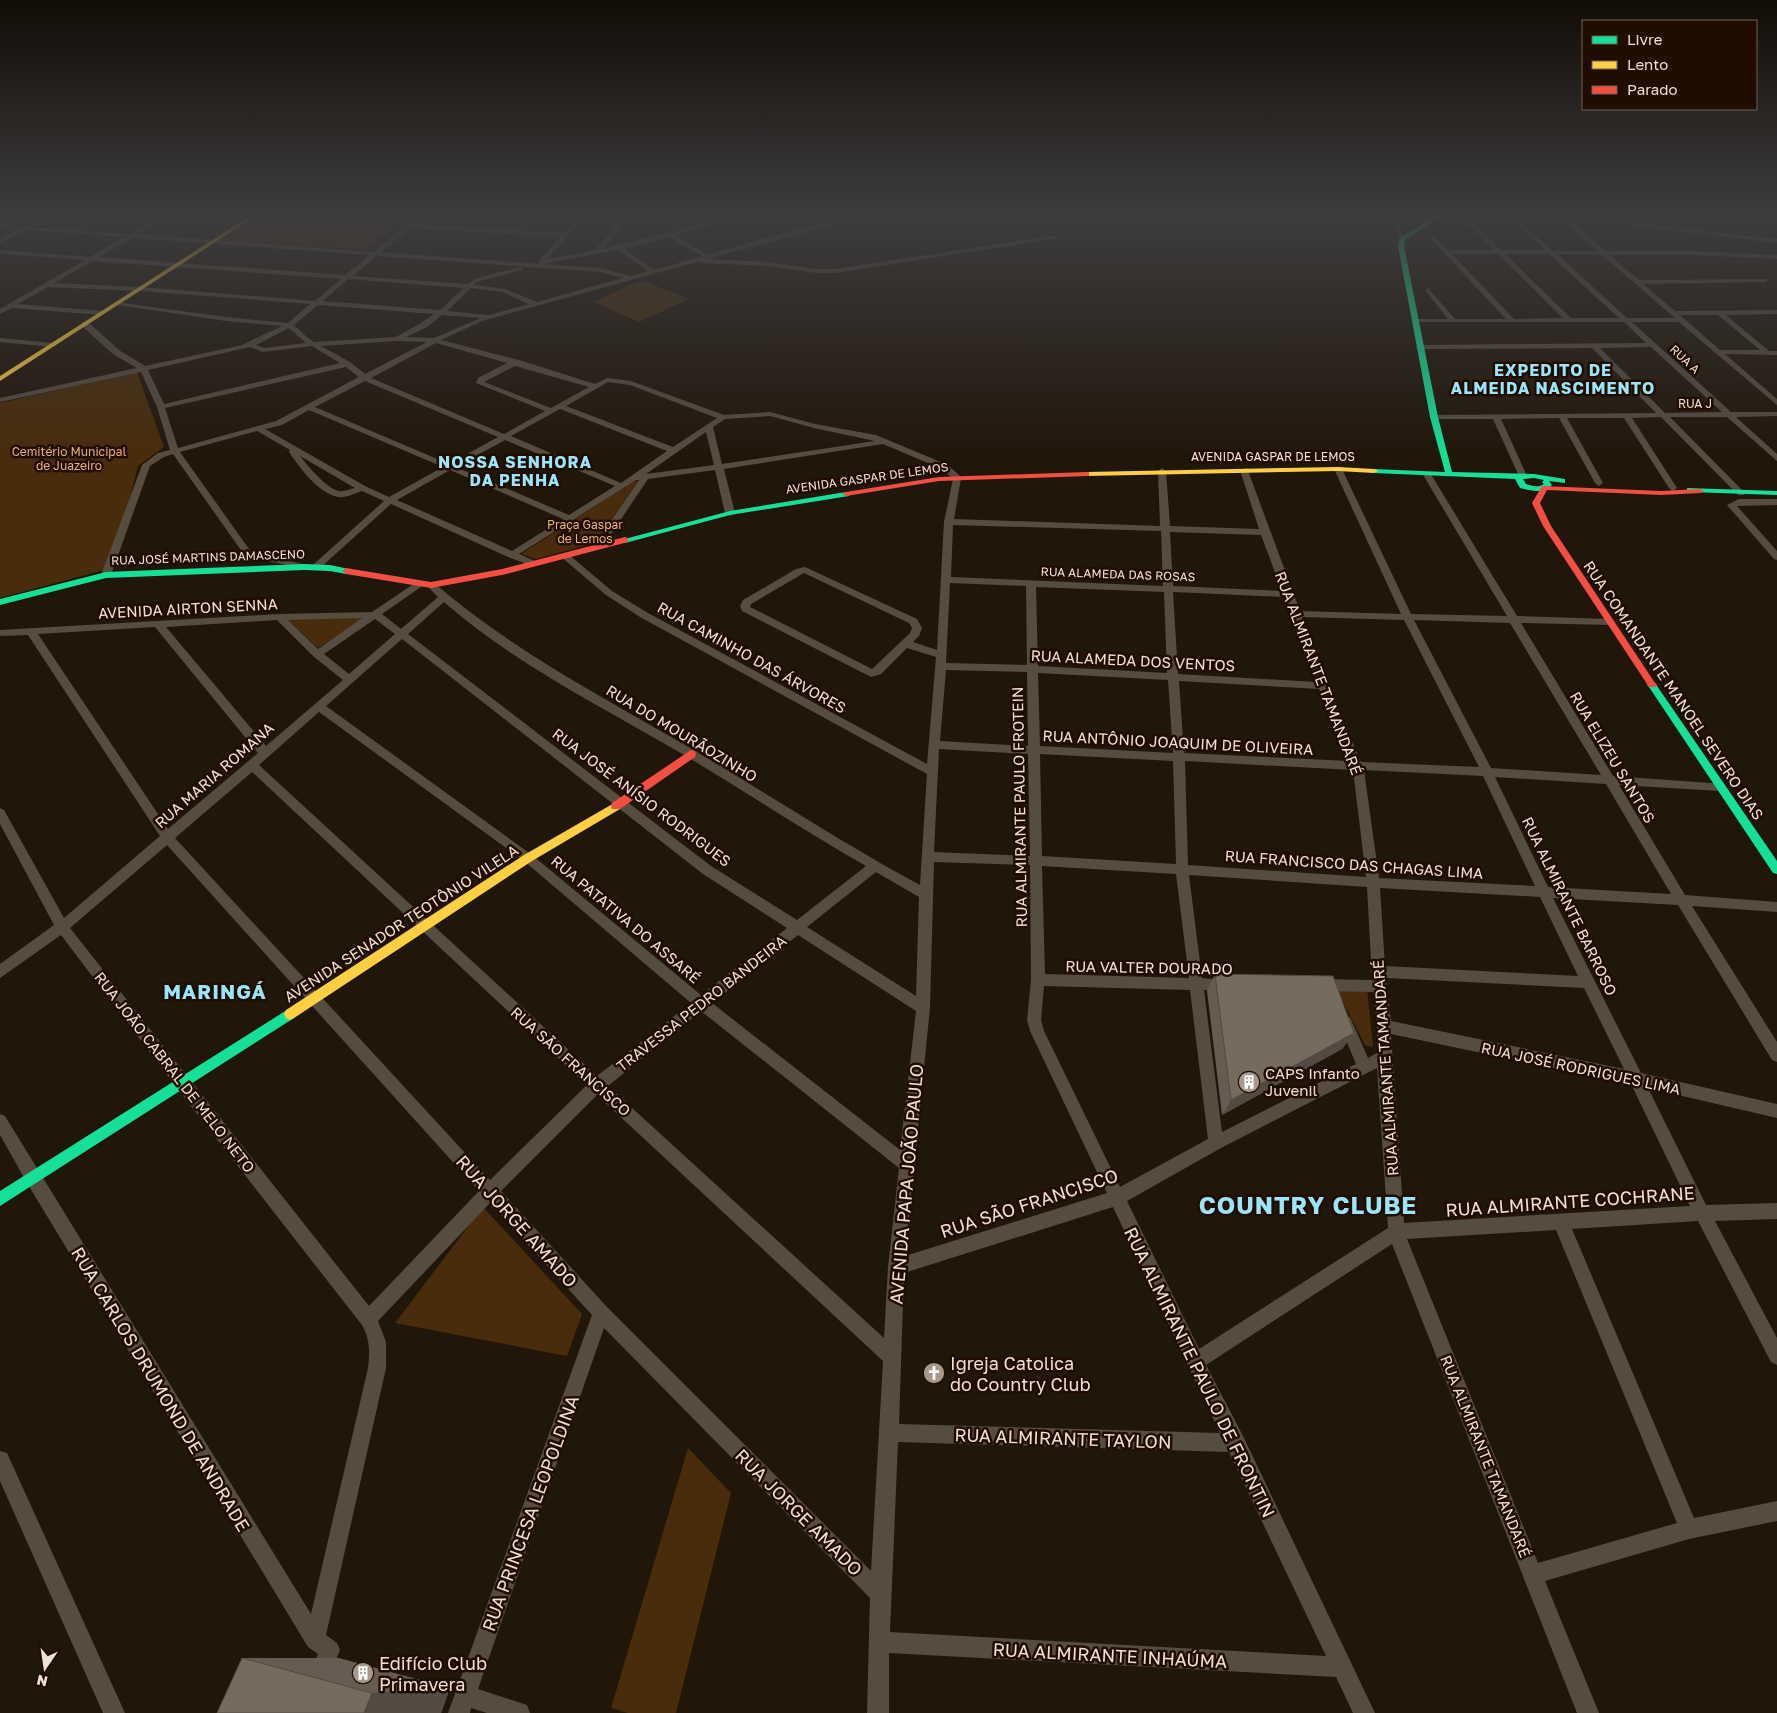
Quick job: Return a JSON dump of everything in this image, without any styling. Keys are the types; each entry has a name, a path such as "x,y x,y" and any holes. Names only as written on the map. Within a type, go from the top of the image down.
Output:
{"street":[{"path":"0,312 29,296"},
{"path":"0,380 129,296"},
{"path":"235,296 492,316"},
{"path":"0,400 250,345 290,325 326,296"},
{"path":"396,339 424,325 459,296"},
{"path":"516,296 535,304"},
{"path":"106,575 146,465 161,455 259,429 310,408 459,328 492,316 564,296"},
{"path":"1410,296 1434,417 1454,474"},
{"path":"1433,296 1453,321"},
{"path":"1489,296 1512,320"},
{"path":"1545,296 1569,320"},
{"name":"RUA A","path":"1597,296 1777,458"},
{"path":"1651,296 1775,399"},
{"path":"117,303 226,319 290,325 303,338 347,364 365,378 622,486"},
{"path":"11,306 102,313"},
{"path":"1671,313 1777,312"},
{"path":"1720,313 1767,353"},
{"path":"1415,321 1680,320"},
{"path":"85,324 116,352 143,368 161,407 175,451 248,553 304,567"},
{"path":"419,340 424,325"},
{"path":"250,345 264,350 312,344 396,339 434,340 516,362 594,386"},
{"path":"0,340 53,345"},
{"path":"1420,347 1654,345"},
{"path":"1594,346 1741,493"},
{"path":"1718,352 1777,353"},
{"path":"516,362 481,380 480,383 672,450"},
{"path":"161,407 347,364"},
{"path":"318,566 390,500 607,380 636,384 723,417 770,414 814,426 887,441 946,466 958,478"},
{"path":"0,391 37,392"},
{"path":"310,408 569,518"},
{"path":"1626,414 1673,488"},
{"name":"RUA J","path":"1434,417 1777,414"},
{"path":"1561,415 1599,483"},
{"path":"1496,416 1521,479 1522,493 1548,526"},
{"path":"510,555 622,486 672,450 723,417"},
{"path":"709,427 730,514"},
{"path":"259,429 362,488 510,555 532,563"},
{"path":"632,478 720,467 887,441"},
{"path":"290,448 306,469 332,492 341,494 362,488"},
{"name":"AVENIDA GASPAR DE LEMOS","path":"418,585 431,585 502,572 730,514 909,483 958,478 1162,471 1338,469 1454,474 1521,479 1544,484"},
{"name":"RUA ALMIRANTE BARROSO","path":"1338,469 1407,616 1487,772 1544,893 1590,982 1702,1213 1777,1356"},
{"name":"RUA ALMIRANTE TAMANDARÉ","path":"1244,470 1265,532 1323,686 1358,767 1373,883 1384,1026 1384,1057 1396,1232 1588,1713"},
{"path":"1162,471 1167,528 1173,677 1179,758 1182,869 1216,1143"},
{"name":"RUA ELIZEU SANTOS","path":"1426,473 1681,899 1777,1055"},
{"path":"598,547 644,477"},
{"name":"AVENIDA PAPA JOÃO PAULO","path":"878,1713 880,1594 896,1267 923,1008 926,894 934,745 949,522 958,478"},
{"path":"1544,484 1599,483 1741,493 1777,493"},
{"path":"1544,484 1661,493 1699,490"},
{"path":"1544,484 1536,502 1548,526"},
{"path":"1777,502 1733,503 1731,505 1773,549 1777,557"},
{"path":"949,522 1265,532"},
{"name":"RUA COMANDANTE MANOEL SEVERO DIAS","path":"1548,526 1610,622 1777,870"},
{"name":"RUA CAMINHO DAS ÁRVORES","path":"564,556 609,593 644,614 933,772"},
{"name":"RUA JOSÉ MARTINS DAMASCENO","path":"0,602 106,575 318,566 418,585"},
{"path":"799,571 808,571 913,621 917,628 907,644 877,672 869,672 749,612 745,606 747,602 799,571"},
{"name":"RUA ALAMEDA DAS ROSAS","path":"945,580 1289,594"},
{"name":"RUA ALMIRANTE PAULO FROTEIN","path":"1031,583 1038,980 1034,1020 1036,1030"},
{"path":"317,654 418,585"},
{"name":"RUA DO MOURÃOZINHO","path":"431,585 505,644 540,666 691,754 874,867 926,894"},
{"name":"RUA MARIA ROMANA","path":"0,972 62,927 319,708 349,679 444,597"},
{"name":"AVENIDA AIRTON SENNA","path":"0,633 159,626 279,617 377,614"},
{"name":"RUA JOSÉ ANÍSIO RODRIGUES","path":"377,614 708,870 923,1008"},
{"path":"1297,614 1610,622"},
{"path":"279,617 317,654 349,679"},
{"path":"159,626 265,753"},
{"name":"RUA JORGE AMADO","path":"31,631 167,837 313,999 602,1313 880,1594"},
{"name":"RUA ALAMEDA DOS VENTOS","path":"907,644 941,661 1034,669 1323,686"},
{"name":"RUA PATATIVA DO ASSARÉ","path":"319,708 528,858 700,1002 906,1164"},
{"name":"RUA ANTÔNIO JOAQUIM DE OLIVEIRA","path":"934,745 1033,748 1179,758 1487,772 1720,787"},
{"name":"AVENIDA SENADOR TEOTÔNIO VILELA","path":"0,1199 313,999 528,858 621,803 691,754"},
{"name":"RUA SÃO FRANCISCO","path":"252,765 423,926 891,1356"},
{"name":"RUA JOÃO CABRAL DE MELO NETO","path":"0,813 62,927 181,1082 368,1319 377,1336 379,1359 376,1376 322,1645"},
{"name":"RUA FRANCISCO DAS CHAGAS LIMA","path":"928,857 1035,859 1373,883 1681,899 1777,907"},
{"name":"TRAVESSA PEDRO BANDEIRA","path":"368,1319 490,1191 597,1085 700,1002 874,867"},
{"path":"1302,985 1330,986 1379,979 1590,982"},
{"name":"RUA VALTER DOURADO","path":"1038,980 1244,985"},
{"path":"1330,986 1365,1067"},
{"name":"RUA JOSÉ RODRIGUES LIMA","path":"1384,1026 1777,1111"},
{"name":"RUA ALMIRANTE PAULO DE FRONTIN","path":"1036,1030 1195,1362 1236,1443 1340,1667 1364,1713"},
{"name":"RUA SÃO FRANCISCO","path":"896,1267 1116,1198 1216,1143 1384,1057"},
{"name":"RUA CARLOS DRUMOND DE ANDRADE","path":"0,1121 33,1178 322,1645"},
{"name":"RUA ALMIRANTE COCHRANE","path":"1195,1362 1396,1232 1702,1213 1777,1211"},
{"path":"1560,1222 1689,1530"},
{"name":"RUA PRINCESA LEOPOLDINA","path":"462,1704 602,1313"},
{"name":"RUA ALMIRANTE TAYLON","path":"889,1432 1236,1443"},
{"path":"0,1460 114,1713"},
{"path":"1534,1574 1689,1530 1777,1511"},
{"name":"RUA ALMIRANTE INHAÚMA","path":"880,1642 1340,1667"},
{"path":"315,1686 322,1645"},
{"path":"462,1704 518,1713"}],"green space":[{"path":"606,296 681,296 689,299 639,322 593,302"},
{"name":"Cemitério Municipal de Juazeiro","path":"137,372 164,447 138,466 112,568 0,598 0,403"},
{"name":"Praça Gaspar de Lemos","path":"634,481 638,481 595,543 536,559 521,554"},
{"path":"285,617 367,617 318,648"},
{"path":"1336,988 1367,988 1373,1047 1365,1045"},
{"path":"483,1207 582,1314 567,1356 395,1323"},
{"path":"688,1448 731,1493 676,1713 628,1713 611,1708"}],"building":[{"name":"CAPS Infanto Juvenil","path":"1215,974 1333,976 1354,1033 1231,1100"},
{"path":"242,1658 372,1693 364,1713 217,1713"}],"traffic: fast":[{"path":"1411,296 1434,417 1449,474"},
{"path":"1374,471 1518,477"},
{"path":"1546,482 1548,485 1545,487 1533,488 1523,486 1518,477 1534,476 1562,481"},
{"path":"1690,490 1777,493"},
{"path":"625,540 730,513 846,494"},
{"path":"0,602 106,575 304,567 346,571"},
{"path":"1652,685 1777,870"},
{"path":"0,1199 290,1014"}],"traffic: slow":[{"path":"0,379 129,296"},
{"path":"1086,474 1338,469 1374,471"},
{"path":"290,1014 528,858 616,806"}],"traffic: jam":[{"path":"846,494 939,479 1086,474"},
{"path":"1652,685 1547,526 1536,503 1545,488 1661,493 1700,491"},
{"path":"346,571 431,585 502,572 625,540"},
{"path":"616,806 691,754"}],"place":[{"name":"CAPS Infanto Juvenil","path":"1249,1082"},
{"name":"Igreja Catolica do Country Club","path":"934,1373"},
{"name":"Edifício Club Primavera","path":"363,1673"}],"district":[{"name":"EXPEDITO DE ALMEIDA NASCIMENTO","path":"1553,379"},
{"name":"NOSSA SENHORA DA PENHA","path":"515,471"},
{"name":"MARINGÁ","path":"215,991"},
{"name":"COUNTRY CLUBE","path":"1308,1204"}]}
